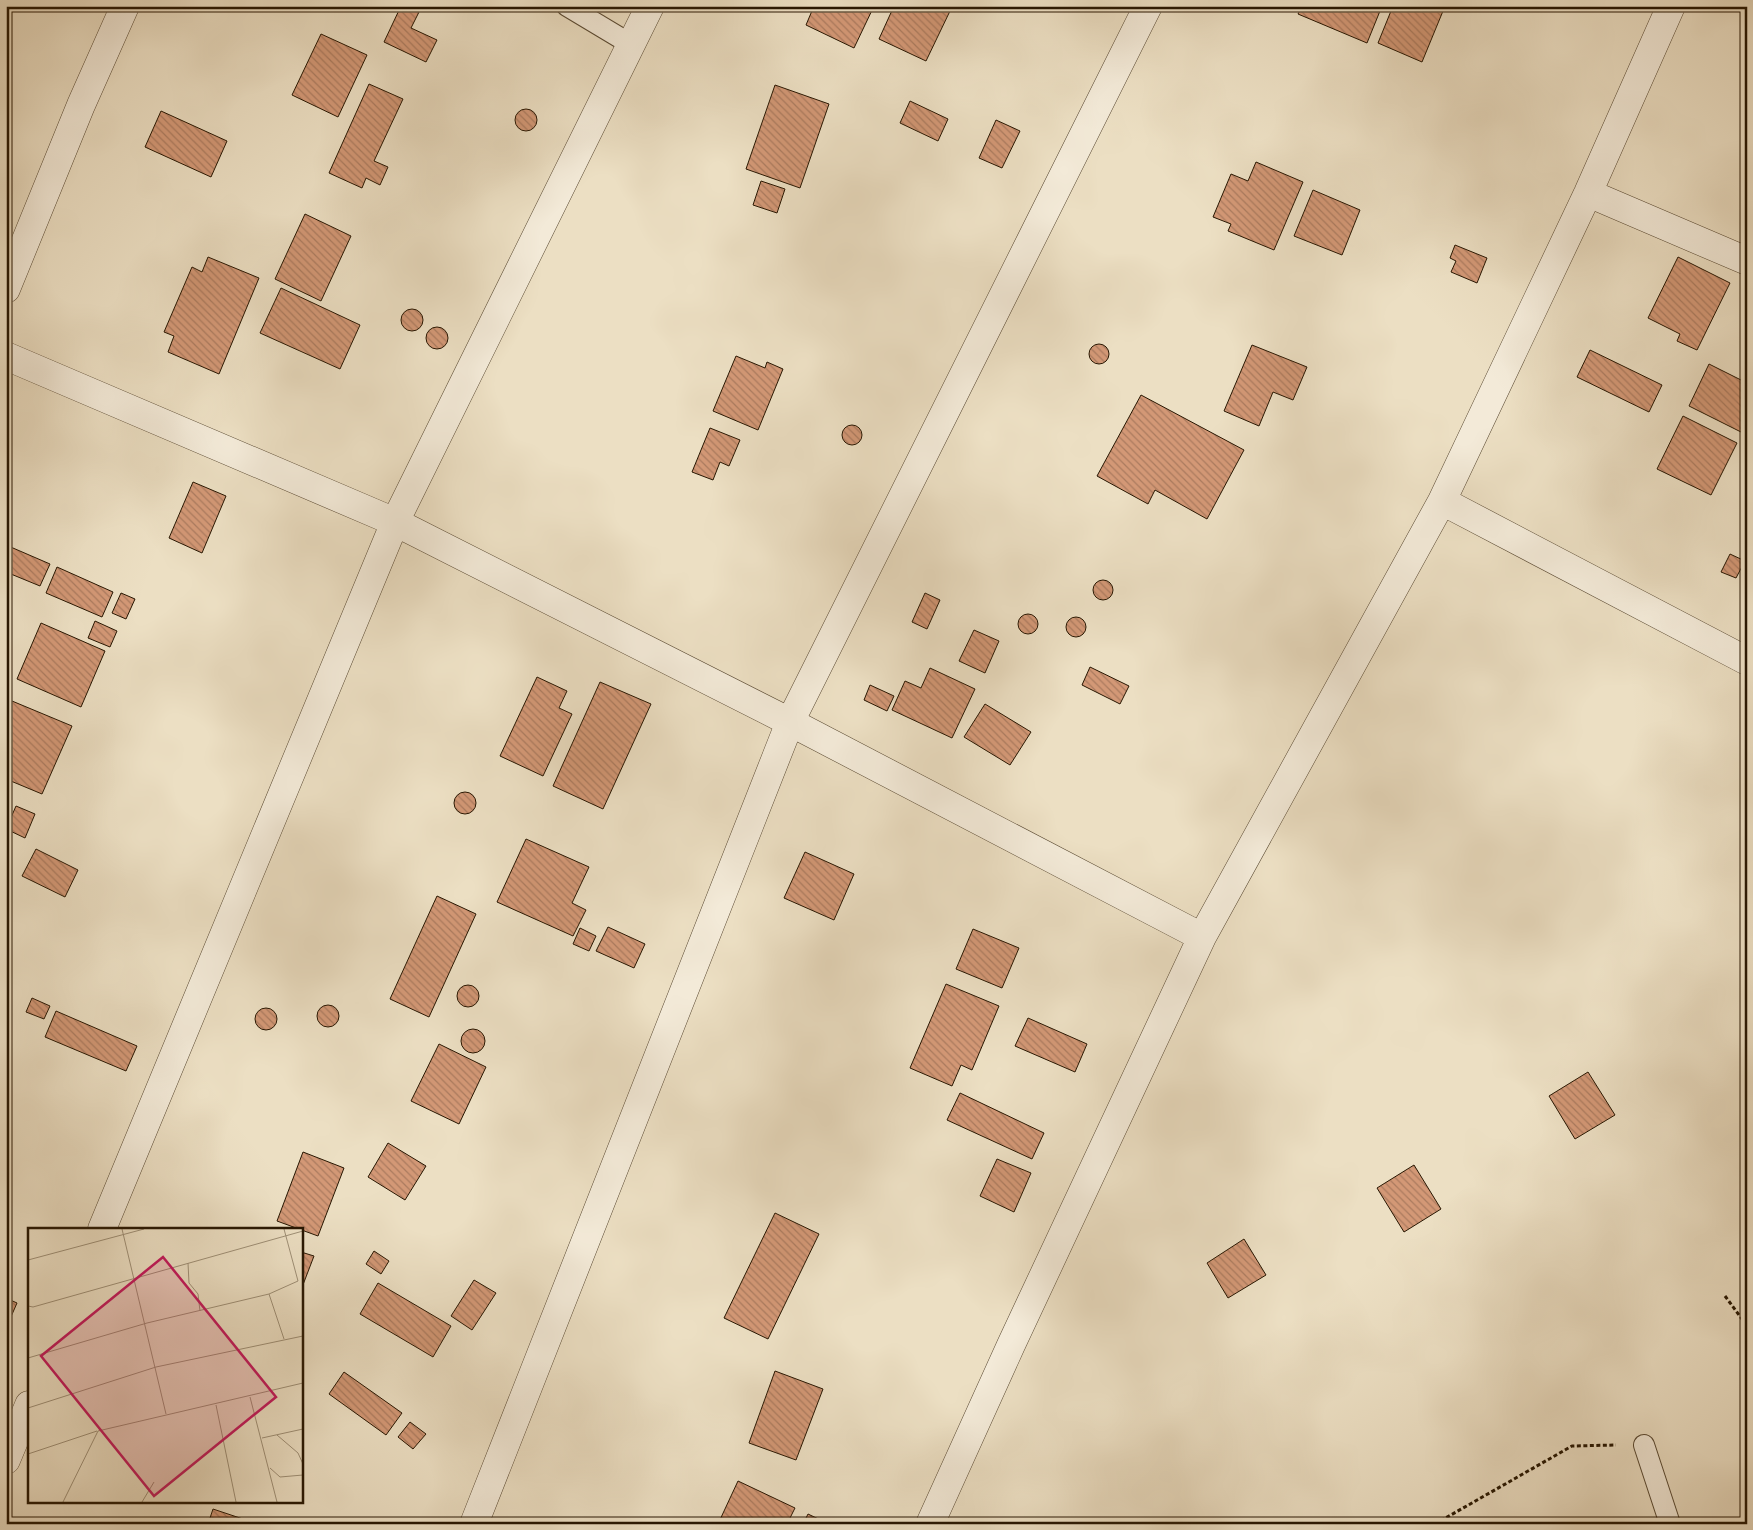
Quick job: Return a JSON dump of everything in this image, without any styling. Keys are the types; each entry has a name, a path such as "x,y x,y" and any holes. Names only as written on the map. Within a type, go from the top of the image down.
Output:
{"street":[{"path":"6,289 81,105 125,6"},
{"path":"102,1228 395,522 650,6"},
{"path":"474,1524 790,722 1148,6"},
{"path":"930,1524 1007,1354 1202,937 1442,501 1588,193 1671,6"},
{"path":"1588,193 1747,261"},
{"path":"6,356 395,522 790,722 1202,937"},
{"path":"1442,501 1747,661"},
{"path":"6,1460 28,1407"}],"lane":[{"path":"567,6 632,45"},
{"path":"1644,1445 1670,1524"}],"path":[{"path":"1725,1296 1747,1326"},
{"path":"1435,1524 1572,1446 1644,1445"}],"building":[{"path":"401,6 422,6 411,28 437,40 426,62 384,42"},
{"path":"814,6 874,6 854,48 806,25"},
{"path":"894,6 941,6 950,11 926,61 879,39"},
{"path":"1302,6 1382,6 1367,43 1298,14"},
{"path":"1393,6 1432,6 1443,11 1422,62 1378,43"},
{"path":"321,34 367,55 338,117 292,95"},
{"path":"369,84 403,99 374,161 388,167 380,185 366,178 362,188 329,173"},
{"path":"775,85 829,104 800,188 746,169"},
{"path":"910,101 948,119 938,141 900,123"},
{"path":"522,109 530,109 537,116 537,124 530,131 522,131 515,124 515,116"},
{"path":"161,111 227,141 211,177 145,147"},
{"path":"996,120 1020,131 1002,168 979,158"},
{"path":"1256,162 1303,182 1274,250 1228,231 1231,224 1213,217 1231,174 1248,181"},
{"path":"761,181 785,189 777,213 753,205"},
{"path":"1313,190 1360,210 1342,255 1294,236"},
{"path":"305,214 351,236 321,301 275,279"},
{"path":"1455,245 1487,258 1477,283 1451,272 1456,261 1450,258"},
{"path":"208,257 259,278 219,374 168,352 174,336 164,332 192,267 202,272"},
{"path":"1678,257 1730,283 1697,350 1677,341 1680,334 1648,318"},
{"path":"281,288 360,325 340,369 260,333"},
{"path":"408,309 416,309 423,316 423,324 416,331 408,331 401,324 401,316"},
{"path":"433,327 441,327 448,334 448,342 441,349 433,349 426,342 426,334"},
{"path":"1095,344 1103,344 1109,350 1109,358 1103,364 1095,364 1089,358 1089,350"},
{"path":"1252,345 1307,367 1293,400 1273,392 1259,426 1224,411"},
{"path":"1590,350 1662,385 1649,412 1577,377"},
{"path":"736,356 765,368 767,362 783,369 758,430 713,411"},
{"path":"1709,364 1747,383 1747,435 1689,406"},
{"path":"1141,395 1244,450 1207,519 1155,490 1148,504 1097,476"},
{"path":"1683,416 1737,443 1711,495 1657,469"},
{"path":"848,425 856,425 862,431 862,439 856,445 848,445 842,439 842,431"},
{"path":"710,428 740,440 729,466 720,462 713,480 692,472"},
{"path":"193,482 226,496 202,553 169,538"},
{"path":"6,545 50,564 40,586 6,572"},
{"path":"1730,554 1745,561 1736,578 1721,572"},
{"path":"57,567 113,592 102,617 46,593"},
{"path":"1099,580 1107,580 1113,586 1113,594 1107,600 1099,600 1093,594 1093,586"},
{"path":"121,593 135,599 126,619 112,613"},
{"path":"925,593 940,600 927,629 912,622"},
{"path":"1024,614 1032,614 1038,620 1038,628 1032,634 1024,634 1018,628 1018,620"},
{"path":"1072,617 1080,617 1086,623 1086,631 1080,637 1072,637 1066,631 1066,623"},
{"path":"95,621 117,631 110,647 88,638"},
{"path":"41,623 105,651 81,707 17,679"},
{"path":"974,630 999,641 985,673 959,661"},
{"path":"1090,667 1129,686 1120,704 1082,685"},
{"path":"930,668 975,689 952,738 892,710 905,681 921,688"},
{"path":"537,677 567,691 559,708 572,714 543,776 500,756"},
{"path":"600,682 651,704 603,809 553,786"},
{"path":"870,685 894,696 887,711 864,700"},
{"path":"12,701 72,726 42,794 6,779 6,715"},
{"path":"985,704 1031,732 1010,765 964,737"},
{"path":"461,792 469,792 476,799 476,807 469,814 461,814 454,807 454,799"},
{"path":"16,806 35,814 25,838 6,829"},
{"path":"526,839 589,867 572,903 586,910 573,936 497,902"},
{"path":"36,849 78,870 65,897 22,876"},
{"path":"805,852 854,874 834,920 784,898"},
{"path":"437,896 476,914 429,1017 390,999"},
{"path":"608,927 645,944 634,968 596,951"},
{"path":"580,928 596,936 589,951 573,944"},
{"path":"973,929 1019,948 1002,988 956,969"},
{"path":"946,984 999,1006 972,1070 961,1065 952,1086 910,1068"},
{"path":"464,985 472,985 479,992 479,1000 472,1007 464,1007 457,1000 457,992"},
{"path":"32,998 50,1006 44,1019 26,1012"},
{"path":"324,1005 332,1005 339,1012 339,1020 332,1027 324,1027 317,1020 317,1012"},
{"path":"262,1008 270,1008 277,1015 277,1023 270,1030 262,1030 255,1023 255,1015"},
{"path":"56,1011 137,1046 126,1071 45,1037"},
{"path":"1028,1018 1087,1044 1075,1072 1015,1046"},
{"path":"473,1029 481,1033 485,1041 481,1049 473,1053 465,1049 461,1041 465,1033"},
{"path":"439,1044 486,1067 459,1124 411,1101"},
{"path":"1588,1072 1615,1115 1575,1139 1549,1096"},
{"path":"960,1093 1044,1133 1032,1159 947,1120"},
{"path":"388,1143 426,1166 405,1200 368,1177"},
{"path":"303,1152 344,1168 318,1236 302,1230 302,1228 296,1228 277,1221"},
{"path":"997,1159 1031,1173 1014,1212 980,1196"},
{"path":"1414,1165 1441,1209 1404,1232 1377,1188"},
{"path":"775,1213 819,1234 768,1339 724,1318"},
{"path":"1244,1239 1266,1275 1228,1298 1207,1263"},
{"path":"374,1251 389,1261 381,1274 366,1264"},
{"path":"302,1252 314,1256 302,1287"},
{"path":"474,1280 496,1293 472,1330 451,1316"},
{"path":"378,1283 451,1326 433,1357 360,1314"},
{"path":"6,1298 17,1303 10,1319 6,1317"},
{"path":"775,1371 823,1389 796,1460 749,1443"},
{"path":"344,1372 402,1413 386,1435 329,1394"},
{"path":"410,1422 426,1434 413,1449 398,1437"},
{"path":"738,1481 795,1508 787,1524 718,1524"},
{"path":"213,1509 255,1523 208,1524"},
{"path":"808,1514 829,1524 803,1524"}]}
